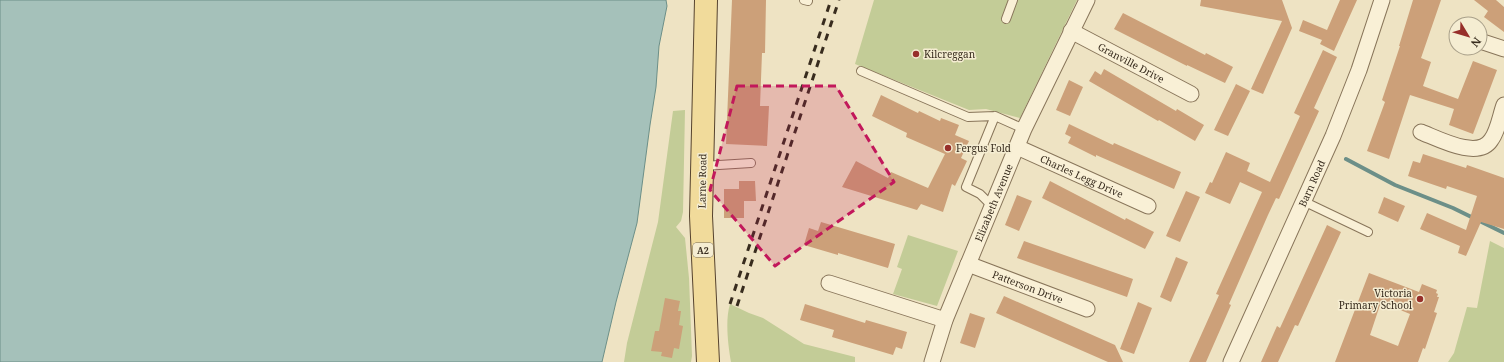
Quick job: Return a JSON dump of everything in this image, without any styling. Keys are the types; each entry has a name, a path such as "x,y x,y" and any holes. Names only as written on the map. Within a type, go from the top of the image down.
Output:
{"main road":[{"name":"Larne Road","path":"706,0 701,216 708,362"}],"street":[{"name":"Elizabeth Avenue","path":"932,362 945,320 1024,129 1087,0"},
{"name":"Barn Road","path":"1231,362 1302,201 1333,136 1359,70 1382,0"},
{"name":"Granville Drive","path":"1071,31 1191,94"},
{"path":"1488,43 1504,49"},
{"path":"1421,132 1468,149 1497,144 1495,134 1504,105"},
{"name":"Charles Legg Drive","path":"1017,147 1148,206"},
{"name":"Patterson Drive","path":"968,264 1087,309"},
{"path":"829,283 945,320"}],"lane":[{"path":"804,0 808,0"},
{"path":"1006,19 1013,0"},
{"path":"861,71 968,117 995,116 1024,129"},
{"path":"992,206 980,194 966,187 995,116"},
{"path":"703,166 751,163"},
{"path":"1302,201 1368,232"}],"highlighted area":[{"path":"737,86 836,86 894,182 775,266 710,190"}],"green space":[{"path":"874,0 1077,0 1020,118 986,109 969,110 855,64"},
{"path":"685,110 683,212 681,221 676,227 685,238 689,278 691,362 624,362 627,343 658,222 673,111"},
{"path":"908,235 958,251 937,306 893,294 902,269 897,267"},
{"path":"1490,241 1504,248 1504,362 1448,362 1454,353 1467,307 1477,308"},
{"path":"730,304 763,318 804,344 855,357 855,362 731,362 727,325"}],"water":[{"path":"0,0 666,0 667,6 659,46 656,87 637,223 602,362 0,362"}],"building":[{"path":"732,0 766,0 765,53 762,53 760,106 769,106 767,146 726,144"},
{"path":"1201,0 1282,0 1292,28 1263,94 1251,89 1282,21 1200,6"},
{"path":"1340,0 1357,0 1334,51 1320,44 1322,40 1299,31 1303,20 1327,30"},
{"path":"1413,0 1441,0 1421,58 1431,62 1423,86 1458,99 1473,61 1497,70 1473,134 1449,125 1454,109 1410,95 1389,159 1367,151 1385,102 1382,100 1400,46"},
{"path":"1474,0 1496,0 1504,7 1504,32 1488,20 1488,16 1485,16 1488,11"},
{"path":"1123,13 1205,55 1206,53 1233,67 1225,83 1187,66 1114,29"},
{"path":"1323,50 1337,57 1314,108 1319,111 1279,199 1276,198 1268,215 1229,304 1231,305 1206,362 1189,362 1219,295 1216,294 1262,192 1240,182 1230,204 1205,193 1210,182 1212,183 1226,152 1250,163 1247,171 1270,182 1300,116 1294,113"},
{"path":"1104,69 1176,111 1177,109 1204,125 1195,141 1089,81 1095,71 1101,75"},
{"path":"1069,80 1083,87 1070,116 1056,110"},
{"path":"1236,84 1250,91 1228,136 1214,130"},
{"name":"Fergus Fold","path":"881,95 918,113 919,111 940,121 941,118 959,125 955,135 969,141 961,158 967,161 955,186 952,184 943,212 921,204 917,210 842,187 856,161 888,178 891,172 928,188 945,154 906,137 907,133 872,116"},
{"path":"1069,124 1113,145 1114,143 1181,172 1174,189 1096,155 1096,157 1068,143 1071,137 1065,134"},
{"path":"1423,154 1466,168 1467,165 1504,178 1504,229 1481,222 1466,256 1458,253 1460,246 1420,229 1427,213 1466,230 1477,196 1447,186 1446,189 1408,176 1413,161 1420,163"},
{"path":"739,181 755,181 756,201 744,201 744,218 724,218 724,189 739,189"},
{"path":"1050,181 1125,220 1126,218 1154,232 1145,249 1042,198"},
{"path":"1186,191 1200,197 1180,242 1166,236"},
{"path":"1017,195 1032,201 1019,231 1005,225"},
{"path":"1384,197 1405,206 1398,222 1378,213"},
{"path":"821,222 895,244 888,268 838,253 838,255 804,245 809,228 818,231"},
{"path":"1327,225 1341,232 1298,326 1295,325 1278,362 1261,362 1277,326 1280,328"},
{"path":"1024,241 1133,279 1127,297 1017,258"},
{"path":"1176,257 1188,262 1171,302 1160,297"},
{"path":"1369,273 1419,292 1422,284 1437,290 1437,297 1439,297 1434,312 1437,313 1425,349 1423,348 1418,362 1335,362","holes":["1381,302 1410,314 1398,346 1370,335"]},
{"path":"1004,296 1115,345 1123,362 1108,362 996,313"},
{"path":"665,298 680,301 678,311 681,311 679,325 683,326 679,349 674,348 672,358 661,356 662,352 651,351 655,331 659,331"},
{"path":"1138,302 1152,308 1134,354 1120,349"},
{"path":"805,304 865,323 866,320 907,332 902,349 896,347 893,355 832,337 834,330 800,320"},
{"path":"970,313 985,318 975,348 960,343"}],"waterway":[{"path":"1346,159 1395,185 1453,208 1504,233"}],"railway":[{"path":"730,304 831,0"},
{"path":"737,306 839,0"}],"place":[{"name":"Kilcreggan","path":"916,54"},
{"name":"Fergus Fold","path":"948,148"},
{"name":"Victoria Primary School","path":"1420,299"}]}
